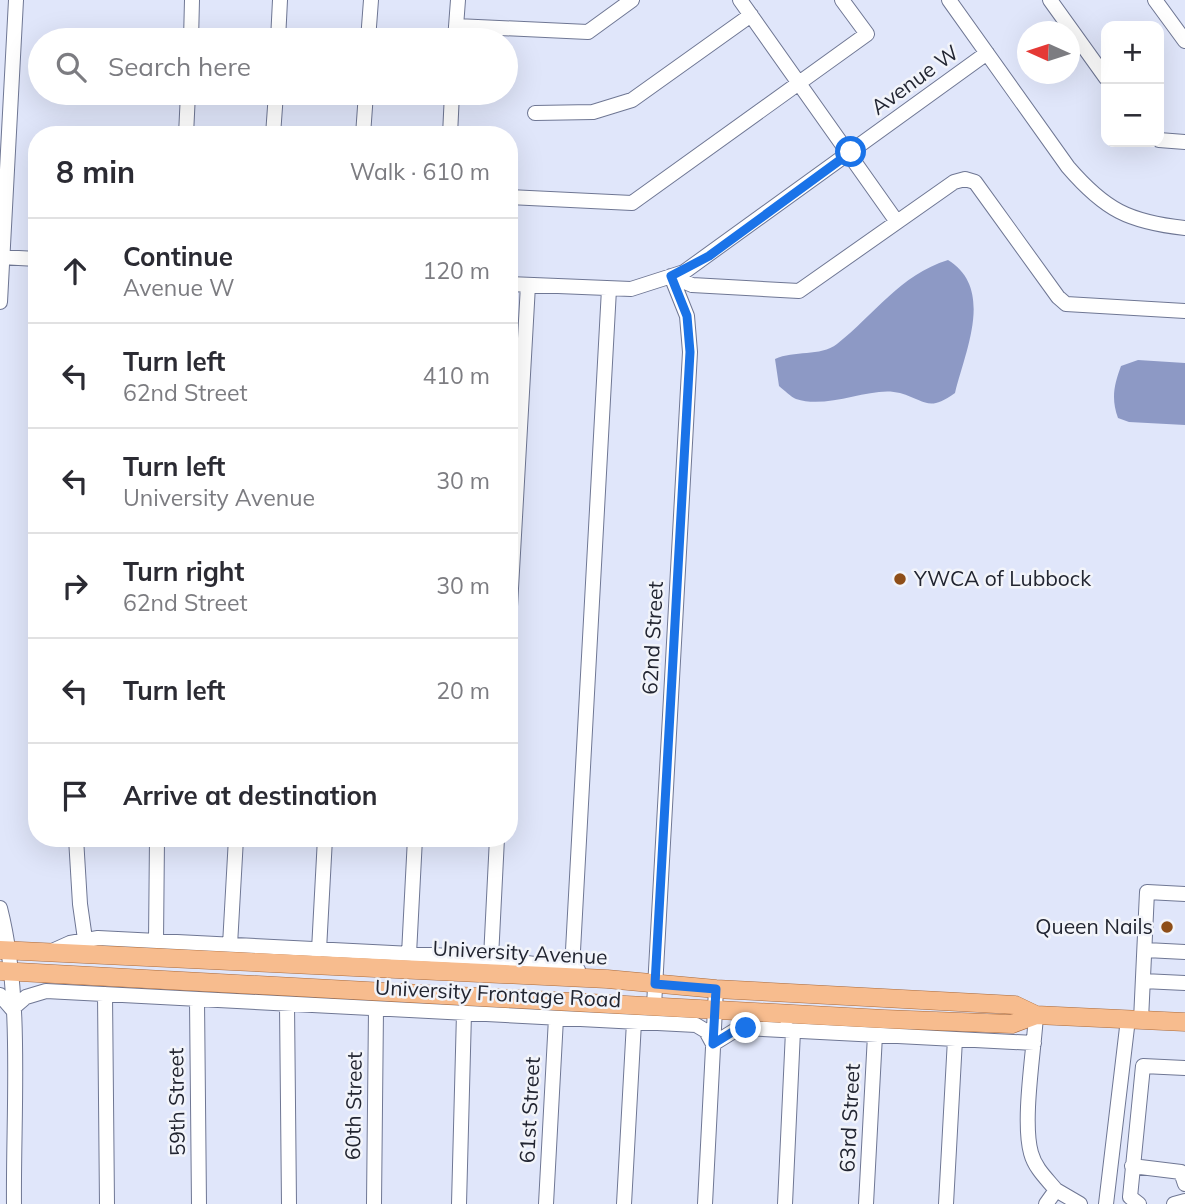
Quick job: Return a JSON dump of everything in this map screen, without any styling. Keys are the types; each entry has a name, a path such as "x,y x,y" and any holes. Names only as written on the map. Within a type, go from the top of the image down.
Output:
{"main road":[{"name":"University Avenue","path":"4,950 607,979 716,989 1015,1005 1037,1015 1185,1022"},
{"name":"University Avenue","path":"5,971 1012,1024 1037,1015"}],"street":[{"path":"0,302 16,0"},
{"path":"191,28 192,0"},
{"path":"279,28 280,0"},
{"path":"369,28 370,0"},
{"path":"456,28 458,0"},
{"path":"518,33 588,32 632,0"},
{"path":"740,0 851,152 897,222"},
{"path":"518,197 632,203 867,34 842,0"},
{"path":"949,0 987,53"},
{"path":"1050,0 1101,71"},
{"path":"1156,0 1185,41"},
{"path":"535,113 580,113 632,100 751,15"},
{"name":"Avenue W","path":"518,284 631,289 671,276 709,256 987,53 1090,193 1129,218 1185,228"},
{"path":"186,126 187,105"},
{"path":"274,126 275,105"},
{"path":"364,126 365,105"},
{"path":"451,126 452,105"},
{"path":"1164,140 1185,142"},
{"path":"671,276 692,285 799,291 954,182 970,180 975,182 1058,298 1066,304 1185,311"},
{"path":"1,257 28,258"},
{"name":"62nd Street","path":"654,1006 690,352 687,316 671,276"},
{"path":"518,463 528,285"},
{"path":"572,969 609,289"},
{"path":"77,847 85,939"},
{"path":"156,847 156,941"},
{"path":"230,945 235,847"},
{"path":"319,950 325,847"},
{"path":"409,954 415,847"},
{"path":"491,958 497,847"},
{"path":"1106,1204 1134,1020 1143,981 1147,892 1185,894"},
{"path":"0,908 5,971 12,1009 14,1204"},
{"name":"University Frontage Road","path":"49,952 85,939 156,941 491,958 572,969 607,979"},
{"path":"1146,950 1185,952"},
{"path":"47,974 100,994 107,1204"},
{"path":"1143,981 1185,983"},
{"path":"705,1204 716,989"},
{"name":"University Frontage Road","path":"12,1009 36,993 100,994 696,1025 706,1031 713,1044"},
{"path":"0,995 12,1009"},
{"name":"59th Street","path":"197,1000 199,1204"},
{"path":"287,1004 289,1204"},
{"name":"60th Street","path":"374,1204 376,1009"},
{"path":"741,1011 793,1031"},
{"path":"458,1204 464,1013"},
{"path":"1037,1015 1029,1123 1030,1152 1038,1169 1056,1189 1080,1204"},
{"name":"61st Street","path":"546,1204 556,1018"},
{"path":"624,1204 634,1021"},
{"path":"713,1044 734,1031 746,1028 1034,1044"},
{"path":"785,1204 793,1031"},
{"name":"63rd Street","path":"866,1204 875,1035"},
{"path":"946,1204 955,1039"},
{"path":"1139,1204 1130,1197 1143,1066 1185,1068"},
{"path":"1132,1166 1181,1171 1185,1184"},
{"path":"1046,1204 1056,1189"},
{"path":"1174,1204 1185,1201"}],"water":[{"path":"948,260 962,272 970,287 974,304 970,340 955,393 933,403 889,391 809,402 794,398 779,386 775,359 823,351 837,344 902,285 916,275"},
{"path":"1138,360 1185,363 1185,425 1129,422 1118,418 1114,398 1121,366"}],"place":[{"name":"YWCA of Lubbock","path":"900,579"},
{"name":"Queen Nails","path":"1167,927"}],"route":[{"path":"746,1028 734,1031 713,1044 716,989 655,984 690,352 687,316 671,276 684,272 709,256 851,152"}]}
